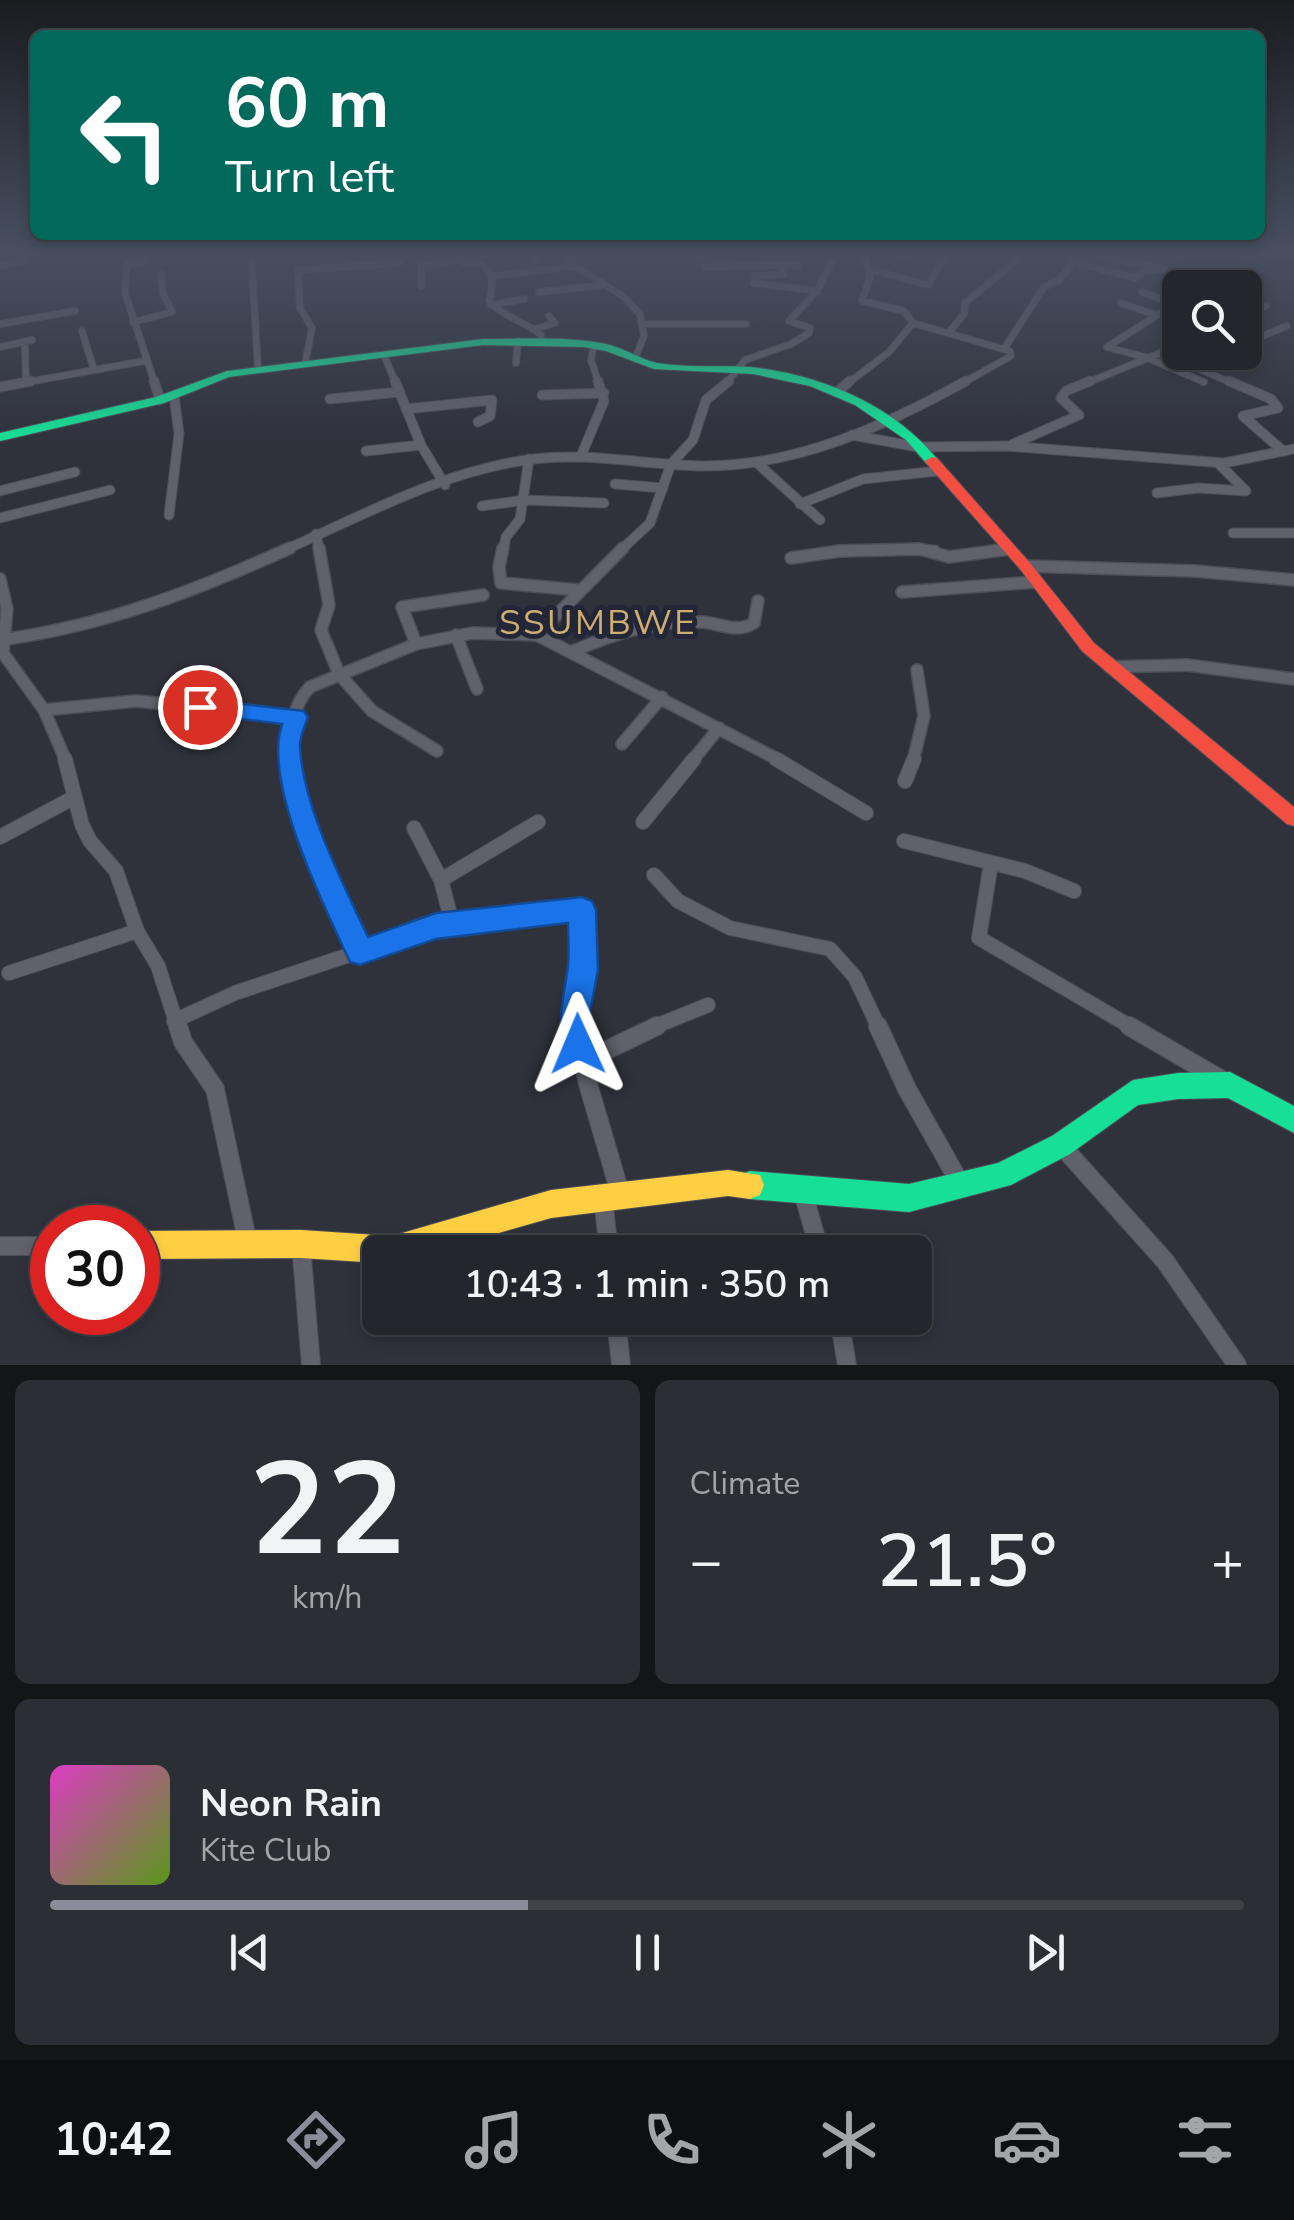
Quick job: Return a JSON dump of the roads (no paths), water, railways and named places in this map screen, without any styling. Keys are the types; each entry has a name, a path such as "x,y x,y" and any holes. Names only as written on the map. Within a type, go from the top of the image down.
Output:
{"street":[{"path":"0,324 50,315"},
{"path":"131,315 144,361 167,398 179,434 170,515"},
{"path":"133,322 161,315"},
{"path":"255,315 258,369"},
{"path":"304,315 312,328 305,364"},
{"path":"506,315 538,336 594,345 665,368 791,377 836,392 889,420 918,447 1030,574 1063,620 1109,668 1294,818"},
{"path":"635,359 643,346 639,315"},
{"path":"537,635 650,522 671,464 693,440 706,400 731,380 735,370 750,357 791,344 809,332 810,328 790,321 796,315"},
{"path":"1,640 52,634 162,601 316,534 444,486 529,460 581,456 671,464 756,463 889,420 1011,356 1004,349 913,322 907,315"},
{"path":"950,332 963,315"},
{"path":"1004,349 1026,315"},
{"path":"1152,315 1107,346 1148,358 1204,382"},
{"path":"0,437 167,398 227,374 456,344 518,342 538,336 555,323 549,316"},
{"path":"836,392 870,363 896,348 913,322"},
{"path":"643,324 746,324"},
{"path":"1262,336 1287,326"},
{"path":"82,331 94,370"},
{"path":"0,347 32,340"},
{"path":"516,363 518,342"},
{"path":"581,456 598,422 604,393 591,360 594,345"},
{"path":"24,348 26,382"},
{"path":"1008,446 1079,415 1061,398 1066,391 1161,353"},
{"path":"384,355 421,445 444,486"},
{"path":"0,387 144,361"},
{"path":"1205,370 1271,399 1278,408 1242,416 1289,450"},
{"path":"330,399 399,392"},
{"path":"542,395 604,393"},
{"path":"406,409 492,400 490,416 478,422"},
{"path":"849,434 918,447 1008,446 1218,463 1289,450"},
{"path":"366,450 421,445"},
{"path":"529,460 520,519 506,537 499,567 501,583 578,590"},
{"path":"756,463 820,520"},
{"path":"1156,494 1198,488 1246,491 1218,463"},
{"path":"800,504 863,479 938,471"},
{"path":"0,491 75,472"},
{"path":"615,484 663,488"},
{"path":"0,518 110,490"},
{"path":"482,506 524,500 604,503"},
{"path":"1233,533 1294,533"},
{"path":"316,534 329,605 321,630 339,674 372,711 437,751"},
{"path":"791,558 840,551 920,549 934,550 949,558 1008,549"},
{"path":"902,592 1030,574 1195,571 1294,580"},
{"path":"0,579 7,610 1,640 9,664 44,710 64,753 74,798 90,842 116,871 137,932 158,966 183,1042 216,1089 248,1244"},
{"path":"416,644 402,607 483,595"},
{"path":"570,652 614,634 642,628 700,622 737,631 747,629 754,623 758,602"},
{"path":"456,635 478,689"},
{"path":"360,952 312,844 287,744 303,694 310,687 416,644 456,635 537,635 662,696 866,813"},
{"path":"1109,668 1187,664 1294,679"},
{"path":"905,781 926,732 927,717 917,670"},
{"path":"622,744 662,696"},
{"path":"44,710 136,701 296,717"},
{"path":"644,822 720,728"},
{"path":"0,837 74,798"},
{"path":"441,880 538,822"},
{"path":"414,828 441,880 453,926"},
{"path":"904,841 992,863 1074,891"},
{"path":"992,863 978,938 1294,1120"},
{"path":"654,874 678,902 730,928 830,949 855,977 907,1089 962,1186"},
{"path":"174,1021 234,993 436,926 582,910 584,957 574,1012 582,1062 612,1154 610,1235"},
{"path":"9,973 137,932"},
{"path":"582,1062 634,1035 708,1005"},
{"path":"160,1245 301,1244 392,1250 550,1204 728,1183 909,1198 1002,1176 1061,1145 1134,1093 1178,1086 1230,1085"},
{"path":"1061,1145 1165,1261 1237,1365"},
{"path":"802,1189 815,1235"},
{"path":"301,1244 311,1365"},
{"path":"0,1246 30,1246"},
{"path":"617,1335 620,1365"},
{"path":"844,1335 847,1365"}],"district":[{"name":"SSUMBWE","path":"598,622"}]}
